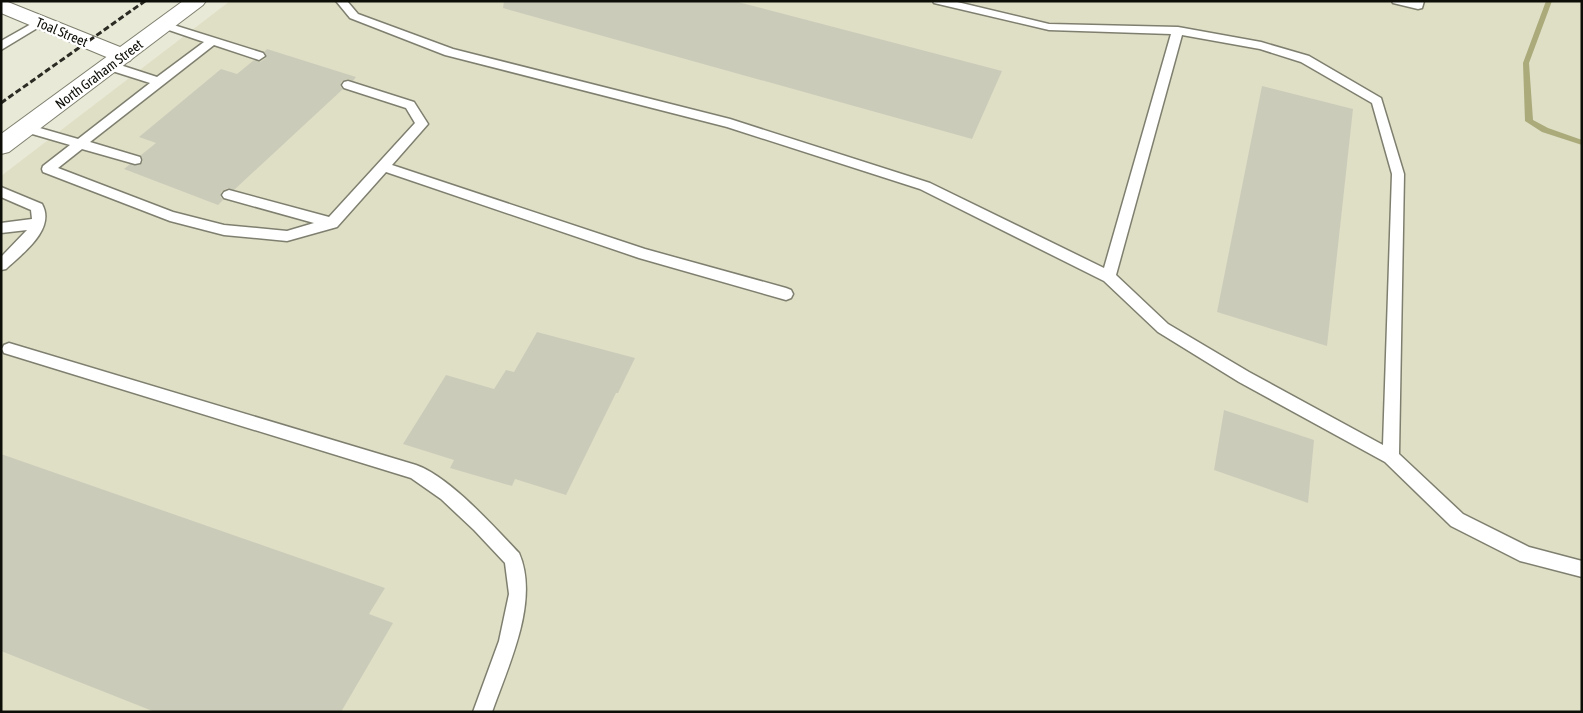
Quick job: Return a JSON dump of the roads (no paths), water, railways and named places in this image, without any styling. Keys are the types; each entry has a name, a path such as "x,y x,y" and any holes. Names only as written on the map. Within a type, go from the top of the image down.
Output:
{"main road":[{"name":"North Graham Street","path":"1,146 196,1"},
{"name":"Toal Street","path":"1,6 40,22 116,61"}],"lane":[{"path":"341,1 354,16 449,52 730,123 925,186 1109,277 1163,328 1244,377 1391,457 1457,520 1526,555 1582,569"},
{"path":"938,1 1049,27 1178,31 1261,46 1305,59 1377,102 1398,174 1391,457"},
{"path":"1397,1 1418,6 1419,1"},
{"path":"1,46 40,22"},
{"path":"164,25 259,56"},
{"path":"1109,277 1178,31"},
{"path":"212,41 48,169 170,216 224,230 287,236 332,223 422,124 410,106 348,84"},
{"path":"116,61 159,82"},
{"path":"26,128 135,160"},
{"path":"384,167 644,254 786,294"},
{"path":"1,192 37,207 40,212 38,224 26,242 1,265"},
{"path":"229,195 332,223"},
{"path":"1,228 38,224"},
{"path":"9,350 416,472 447,494 480,524 513,559 518,594 508,641 482,712"}],"waterway":[{"path":"1549,1 1526,63 1529,121 1545,130 1582,143"}],"railway":[{"path":"1,103 145,1"}]}
